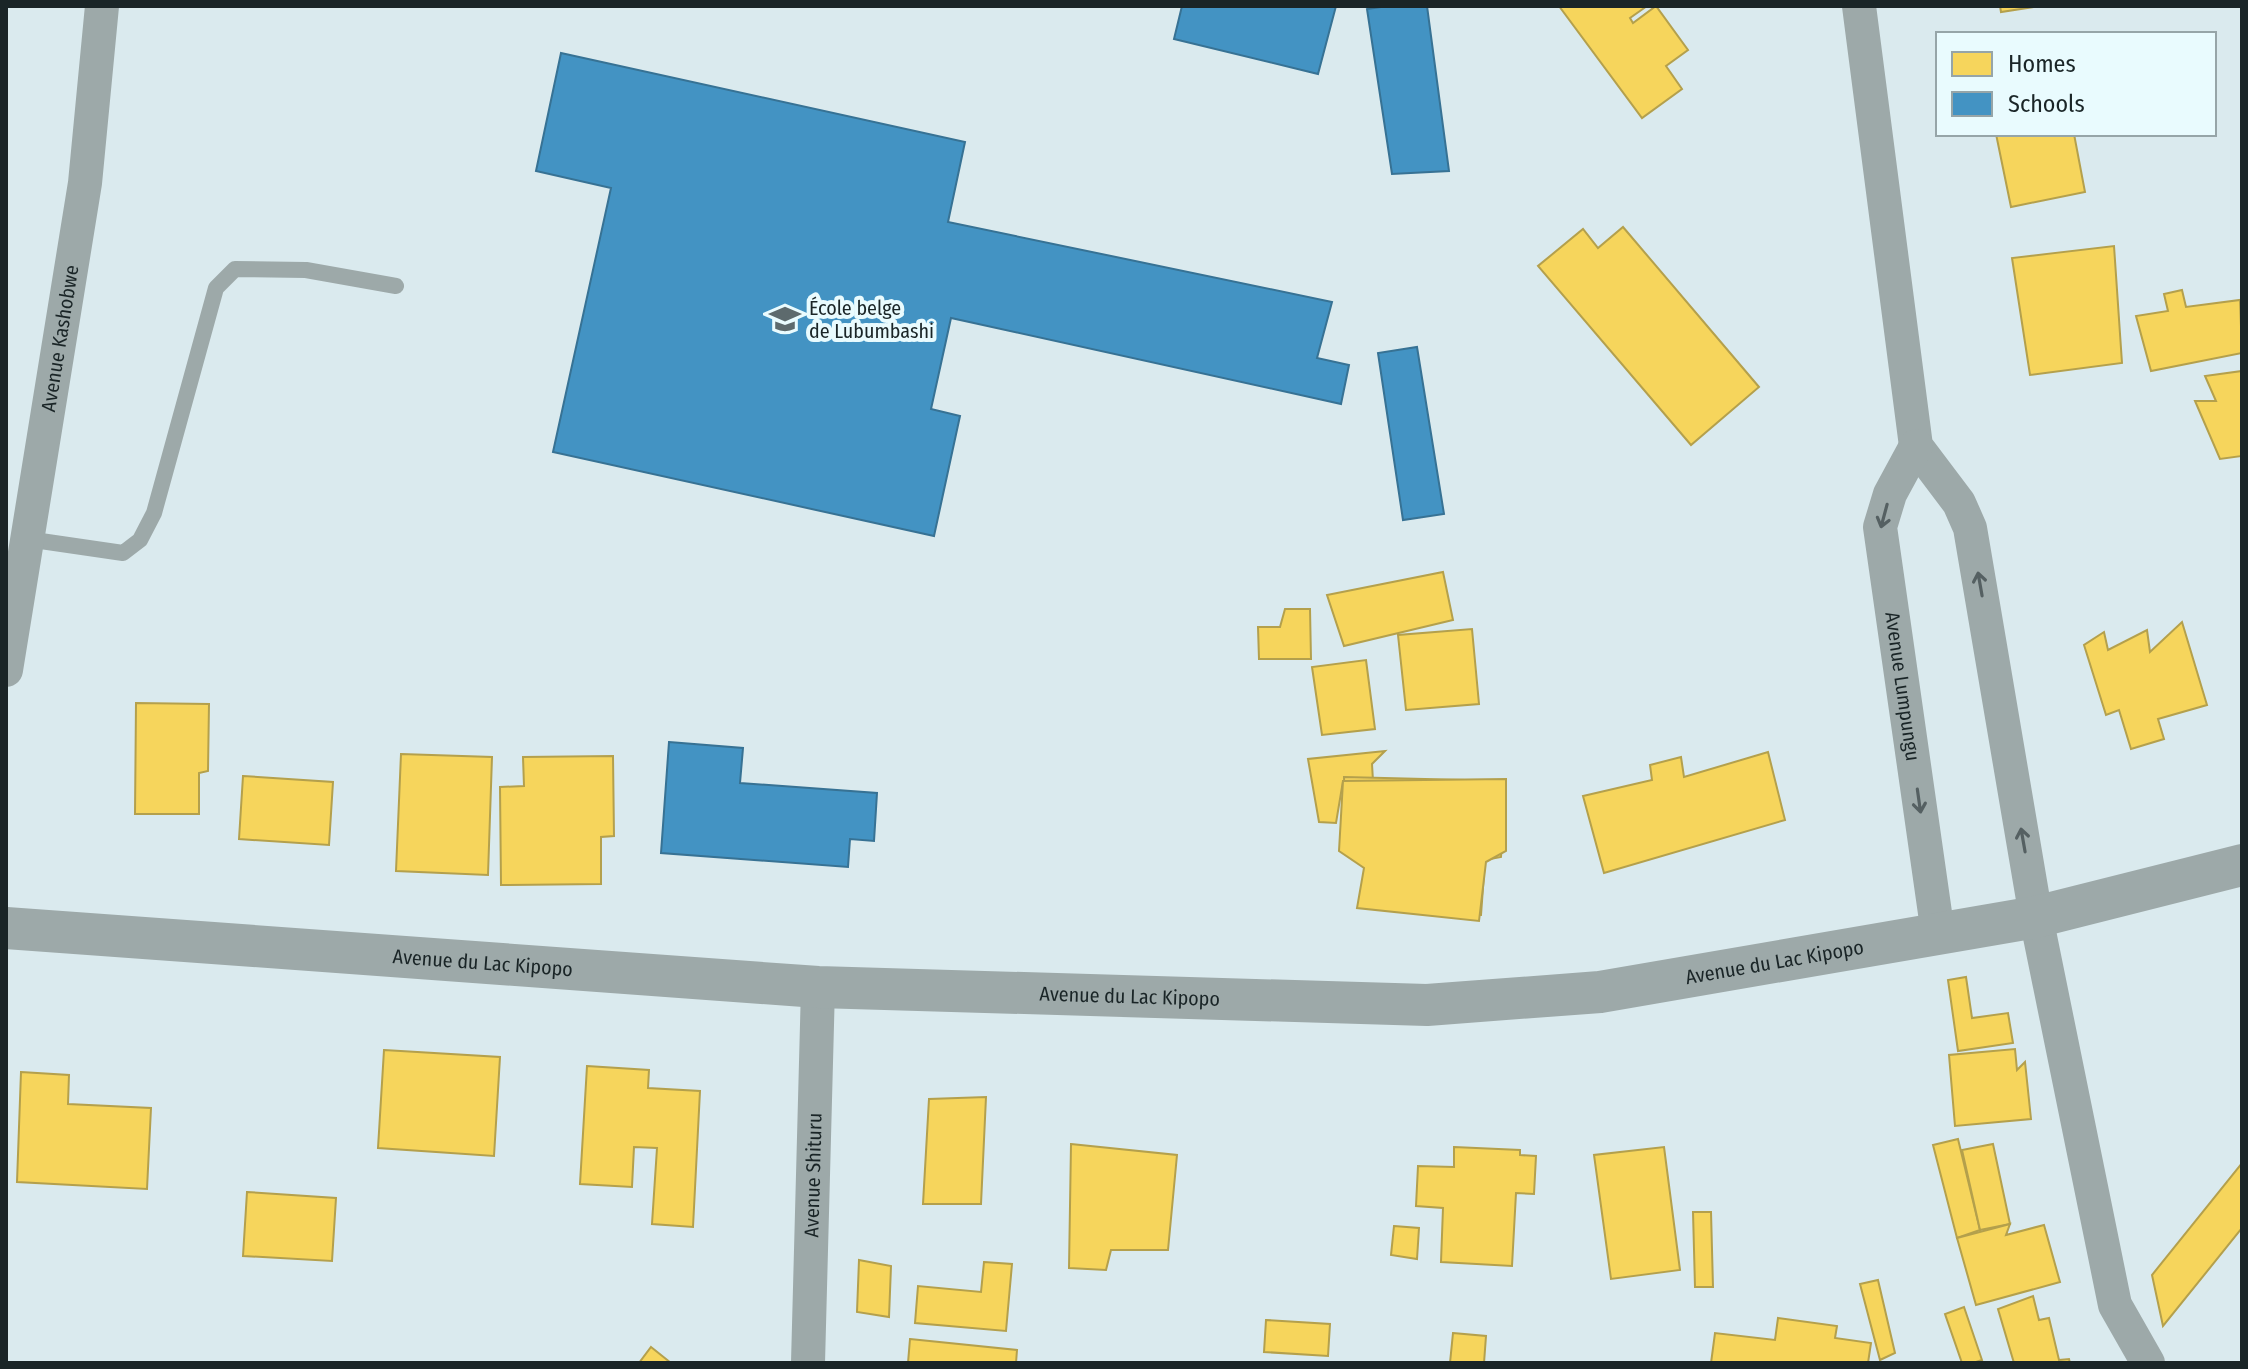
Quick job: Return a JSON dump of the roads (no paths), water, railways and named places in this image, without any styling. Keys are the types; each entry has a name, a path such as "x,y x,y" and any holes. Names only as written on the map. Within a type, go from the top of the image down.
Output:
{"street":[{"name":"Avenue Kashobwe","path":"6,670 85,183 102,6"},
{"path":"1859,6 1916,446 1959,503 1970,528 2036,917 2115,1305 2148,1363"},
{"name":"Avenue Lumpungu","path":"1916,446 1890,494 1880,527 1938,934"},
{"name":"Avenue du Lac Kipopo","path":"6,928 818,987 1427,1005 1600,992 1938,934 2036,917 2242,865"},
{"name":"Avenue Shituru","path":"808,1363 818,987"}],"lane":[{"path":"27,539 123,553 140,540 154,513 216,288 235,269 306,270 396,286"}],"place":[{"name":"École belge de Lubumbashi","path":"785,319"}]}
